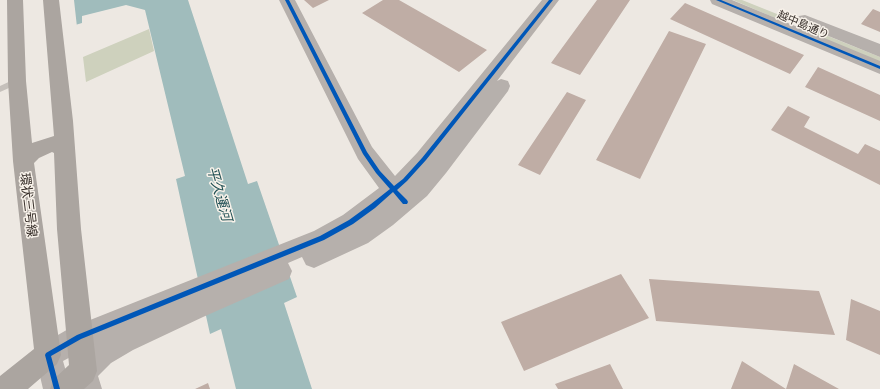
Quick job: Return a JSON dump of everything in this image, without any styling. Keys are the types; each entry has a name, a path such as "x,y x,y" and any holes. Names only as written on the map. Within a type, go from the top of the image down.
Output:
{"main road":[{"name":"環状三号線","path":"15,0 17,47 8,85 21,135 22,162 48,355"},
{"path":"51,0 63,121 69,229 79,337 86,380 64,389"},
{"path":"21,135 37,135 51,130 63,121"},
{"path":"22,162 32,152 40,148 52,144 65,147"},
{"path":"6,389 48,355"}],"street":[{"path":"287,0 365,153 378,172 399,196"},
{"path":"57,389 48,355 79,337 193,299 295,257 360,236 399,196 405,180 424,159 551,0"},
{"path":"399,196 419,190 439,167 568,0"},
{"name":"越中島通り","path":"718,0 880,51"},
{"name":"越中島通り","path":"756,0 796,25 880,68"},
{"path":"86,380 102,354 193,299"}],"green space":[{"path":"733,0 742,0 782,16 785,20 780,20"},
{"path":"149,29 154,51 86,82 83,57"},
{"path":"808,29 880,57 880,62 810,33"}],"water":[{"name":"平久運河","path":"0,0 188,0 248,184 257,181 297,297 284,303 312,389 236,389 221,329 210,334 176,179 185,176 145,10 126,5 82,16 82,23 72,26"}],"pier":[{"path":"0,0 74,0 77,27 74,27 74,31 0,51"}],"building":[{"path":"304,0 329,0 313,8"},
{"path":"383,0 399,0 487,50 459,72 362,13"},
{"path":"597,0 630,0 580,75 551,63"},
{"path":"685,3 804,55 790,74 670,19"},
{"path":"873,9 880,12 880,32 861,24"},
{"path":"669,31 706,44 640,179 596,160"},
{"path":"818,67 880,95 880,121 805,87"},
{"path":"567,92 586,100 540,175 518,165"},
{"path":"788,106 810,117 804,127 858,154 865,144 880,151 880,185 771,130"},
{"path":"621,274 649,318 524,371 501,322"},
{"path":"649,279 819,291 835,335 656,321"},
{"path":"851,299 880,311 880,355 846,340"},
{"path":"742,361 786,389 731,389"},
{"path":"610,364 623,389 558,389 555,384"},
{"path":"794,364 839,389 786,389"},
{"path":"208,383 210,389 195,389"}],"cycle path":[{"path":"287,0 365,153 378,172 405,202"},
{"path":"57,389 48,355 79,337 322,238 351,222 373,206 405,180 424,159 551,0"},
{"path":"718,0 880,68"}]}
